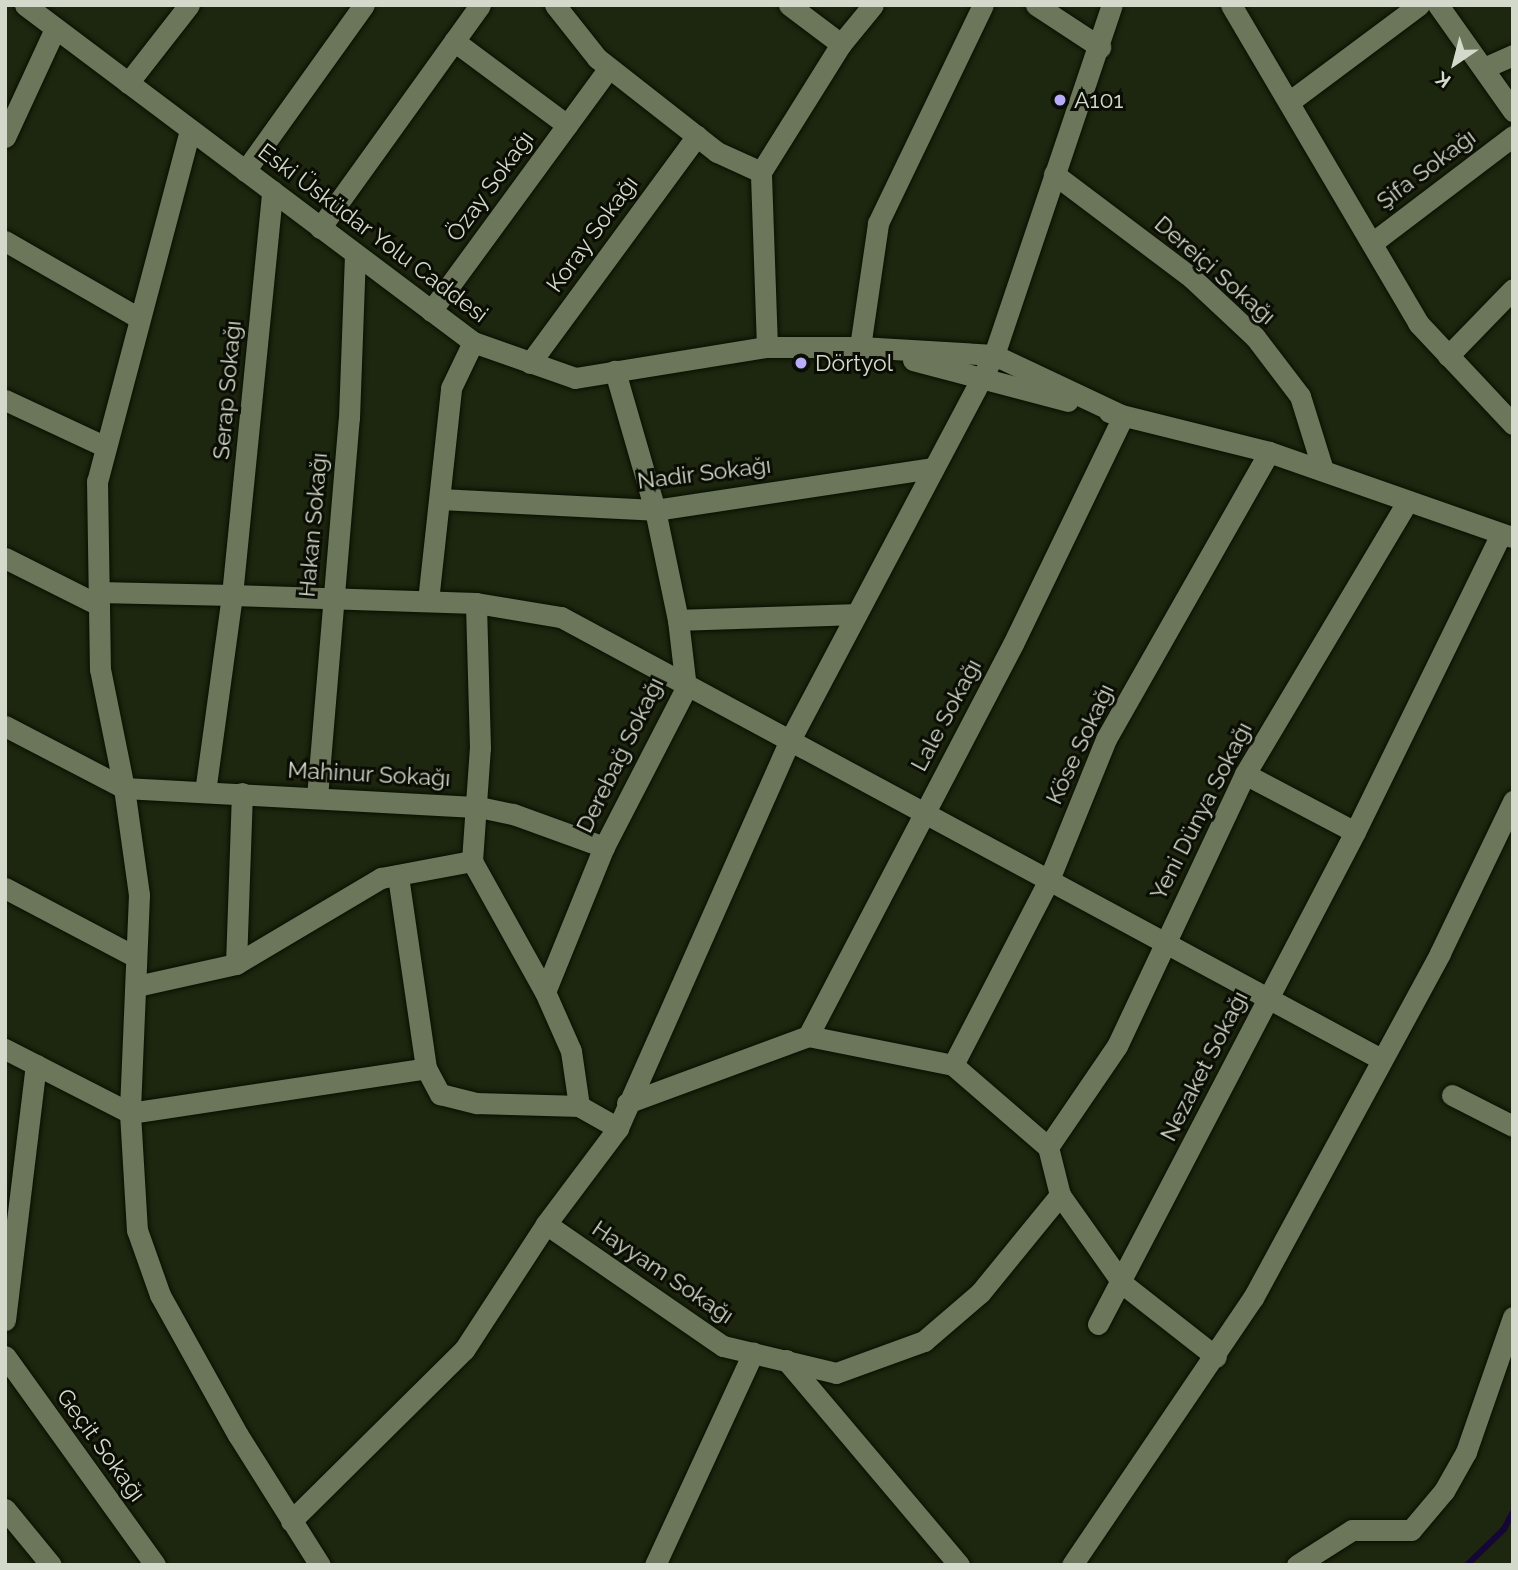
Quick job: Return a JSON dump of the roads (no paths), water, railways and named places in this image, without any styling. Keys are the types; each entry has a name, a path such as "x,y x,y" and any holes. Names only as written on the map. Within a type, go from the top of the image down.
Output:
{"street":[{"path":"128,83 189,5"},
{"path":"245,171 363,5"},
{"path":"320,228 480,5"},
{"path":"555,5 609,68 717,152 761,172"},
{"path":"789,5 841,44"},
{"path":"767,347 761,172 841,44 873,5"},
{"path":"860,347 878,223 984,5"},
{"path":"1036,5 1100,47"},
{"path":"291,1521 464,1350 546,1224 618,1128 627,1102 781,769 790,740 932,468 995,355 1112,5"},
{"path":"1231,5 1418,323 1513,424"},
{"path":"1289,102 1419,5"},
{"path":"1438,5 1486,67 1513,111"},
{"name":"Eski Üsküdar Yolu Caddesi","path":"35,8 55,29 355,257 472,342 575,379 767,347 860,347 995,355 1123,416"},
{"path":"5,137 55,29"},
{"name":"Özay Sokağı","path":"454,41 566,125"},
{"path":"1486,67 1513,55"},
{"name":"Özay Sokağı","path":"430,311 609,68"},
{"path":"190,130 97,481 100,669 124,788 139,895 134,956 137,986 130,1112 137,1230 160,1295 291,1521 320,1565"},
{"name":"Koray Sokağı","path":"530,363 697,136"},
{"name":"Şifa Sokağı","path":"1372,243 1513,136"},
{"name":"Dereiçi Sokağı","path":"1054,174 1192,278 1255,337 1300,396 1323,470"},
{"name":"Serap Sokağı","path":"205,792 232,595 271,191"},
{"path":"5,241 139,318"},
{"name":"Hakan Sokağı","path":"317,797 349,418 355,257"},
{"path":"1448,356 1513,289"},
{"path":"428,601 451,388 472,342"},
{"name":"Eski Üsküdar Yolu Caddesi","path":"860,347 1269,452 1507,536"},
{"name":"Derebağ Sokağı","path":"545,992 604,847 686,688 678,620 655,510 615,372"},
{"path":"5,400 106,447"},
{"name":"Lale Sokağı","path":"808,1036 1013,644 1123,416"},
{"name":"Köse Sokağı","path":"953,1065 1048,882 1106,739 1269,452"},
{"name":"Nadir Sokağı","path":"440,499 655,510 932,468"},
{"name":"Yeni Dünya Sokağı","path":"1048,1147 1116,1046 1245,774 1407,502"},
{"name":"Nezaket Sokağı","path":"1098,1324 1123,1284 1507,536"},
{"path":"5,558 99,599 232,595 333,597 476,603 561,617 686,688 790,740 1048,882 1381,1059"},
{"path":"476,603 479,807 472,861 545,992 571,1051 579,1106"},
{"path":"678,620 856,614"},
{"path":"5,726 124,788"},
{"path":"1245,774 1355,832"},
{"name":"Mahinur Sokağı","path":"124,788 479,807 604,847"},
{"path":"236,964 242,793"},
{"path":"1072,1565 1216,1357 1253,1298 1440,953 1513,800"},
{"path":"137,986 236,964 381,878 472,861"},
{"path":"398,875 426,1068 440,1094 477,1103 579,1106 618,1128"},
{"path":"5,888 134,956"},
{"path":"627,1102 808,1036 953,1065 1048,1147 1060,1195 1123,1284 1216,1357"},
{"path":"5,1049 130,1112 426,1068"},
{"path":"5,1320 36,1065"},
{"path":"1452,1095 1513,1126"},
{"name":"Hayyam Sokağı","path":"546,1224 723,1346 836,1373 924,1341 980,1293 1060,1195"},
{"path":"1297,1565 1352,1530 1411,1530 1444,1491 1466,1452 1513,1317"},
{"path":"655,1565 753,1353"},
{"name":"Geçit Sokağı","path":"5,1356 155,1565"},
{"path":"786,1360 959,1565"},
{"path":"5,1509 51,1565"}],"waterway":[{"path":"1467,1565 1504,1529 1513,1512"}],"place":[{"name":"A101","path":"1060,100"},
{"name":"Dörtyol","path":"801,363"}]}
